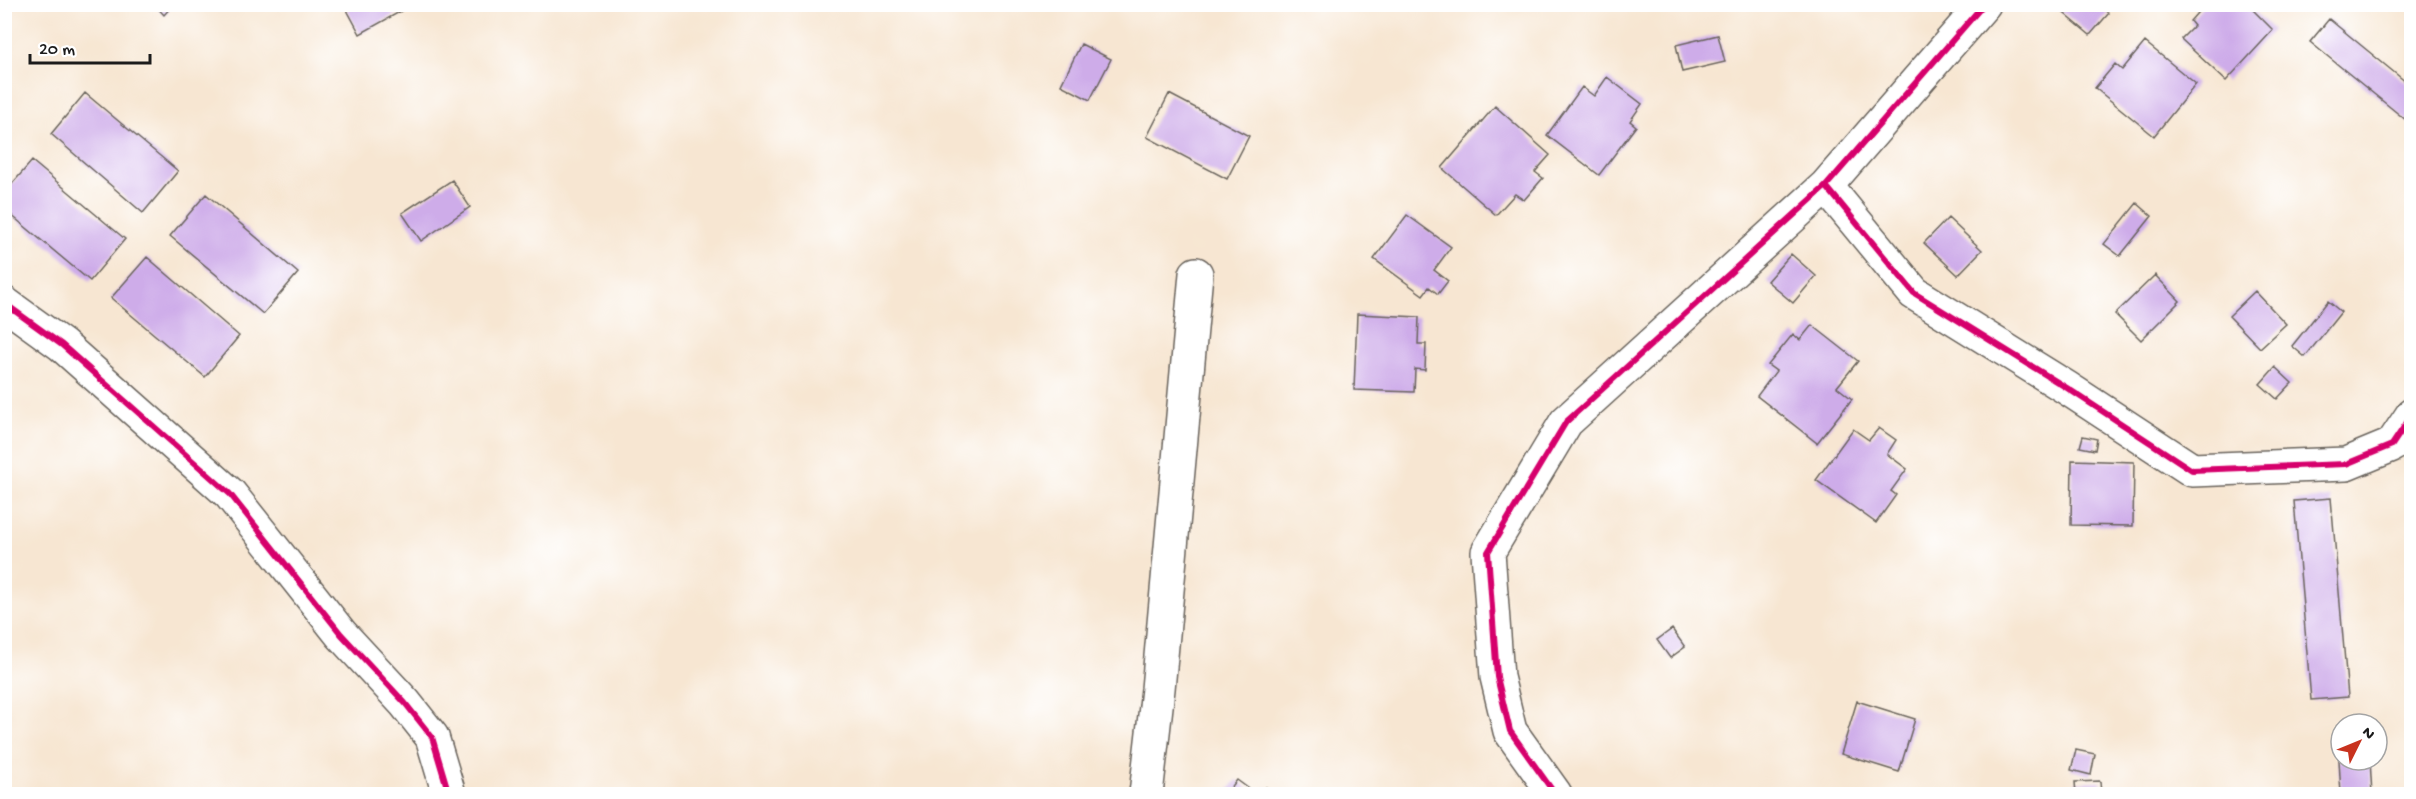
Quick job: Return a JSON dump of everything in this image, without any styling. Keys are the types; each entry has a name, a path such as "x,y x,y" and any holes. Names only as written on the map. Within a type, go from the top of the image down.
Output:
{"street":[{"path":"1555,795 1510,731 1497,677 1488,552 1566,422 1826,186 1984,4"},
{"path":"1826,186 1914,293 2067,388 2192,470 2346,464 2392,445 2412,415"},
{"path":"1146,795 1158,689 1196,274"},
{"path":"4,303 62,345 230,494 341,634 432,737 449,795"}],"building":[{"path":"154,4 174,4 164,15"},
{"path":"353,4 402,4 405,9 360,34 346,8"},
{"path":"2053,4 2099,4 2109,13 2090,35"},
{"path":"2205,4 2247,4 2273,30 2226,81 2181,39 2194,26 2190,21"},
{"path":"2329,19 2412,87 2412,125 2310,42"},
{"path":"1718,35 1725,62 1682,72 1676,45"},
{"path":"2145,42 2196,84 2154,136 2095,88 2115,64 2122,70"},
{"path":"1081,44 1111,59 1090,100 1061,85"},
{"path":"1607,77 1642,104 1630,121 1636,126 1599,175 1547,135 1582,87 1594,96"},
{"path":"85,93 178,171 143,213 51,134"},
{"path":"1169,94 1249,136 1227,179 1147,137"},
{"path":"1495,106 1550,155 1535,172 1543,178 1524,200 1515,194 1496,215 1442,168"},
{"path":"32,161 125,239 90,281 4,209 4,193"},
{"path":"452,180 470,207 421,241 402,213"},
{"path":"206,194 298,273 263,314 170,236"},
{"path":"2137,203 2152,216 2120,256 2104,244"},
{"path":"1407,215 1451,247 1434,270 1448,281 1438,294 1429,287 1423,295 1374,259"},
{"path":"1948,218 1982,250 1958,275 1924,243"},
{"path":"1791,254 1816,276 1793,303 1767,281"},
{"path":"147,257 239,336 205,377 111,298"},
{"path":"2155,275 2180,301 2141,340 2115,314"},
{"path":"2255,291 2286,324 2260,348 2229,316"},
{"path":"2328,301 2341,312 2305,357 2292,346"},
{"path":"1357,314 1419,317 1418,344 1426,344 1425,370 1415,369 1414,392 1354,390"},
{"path":"1812,325 1858,361 1837,387 1852,399 1817,443 1757,396 1776,371 1768,365 1793,334 1800,340"},
{"path":"2275,367 2292,383 2277,399 2260,384"},
{"path":"1879,428 1896,440 1887,454 1907,469 1891,491 1896,495 1876,523 1816,480 1853,429 1869,440"},
{"path":"2083,436 2097,439 2095,450 2080,447"},
{"path":"2072,460 2134,462 2133,526 2071,525"},
{"path":"2331,498 2348,697 2311,700 2294,501"},
{"path":"1672,629 1685,647 1670,658 1657,640"},
{"path":"1857,701 1915,719 1899,772 1841,754"},
{"path":"2076,750 2095,754 2091,775 2071,770"},
{"path":"2340,772 2371,772 2372,794 2341,794"},
{"path":"1237,780 1256,794 1235,794 1229,790"},
{"path":"2100,781 2101,794 2076,794 2075,782"},
{"path":"1266,787 1275,794 1259,794"}],"cycle path":[{"path":"1555,794 1510,731 1497,677 1488,552 1566,422 1826,186 1984,4"},
{"path":"1826,186 1914,293 2067,388 2192,470 2346,464 2392,445 2412,415"},
{"path":"4,303 62,345 230,494 341,634 405,703 432,737 449,794"}]}
